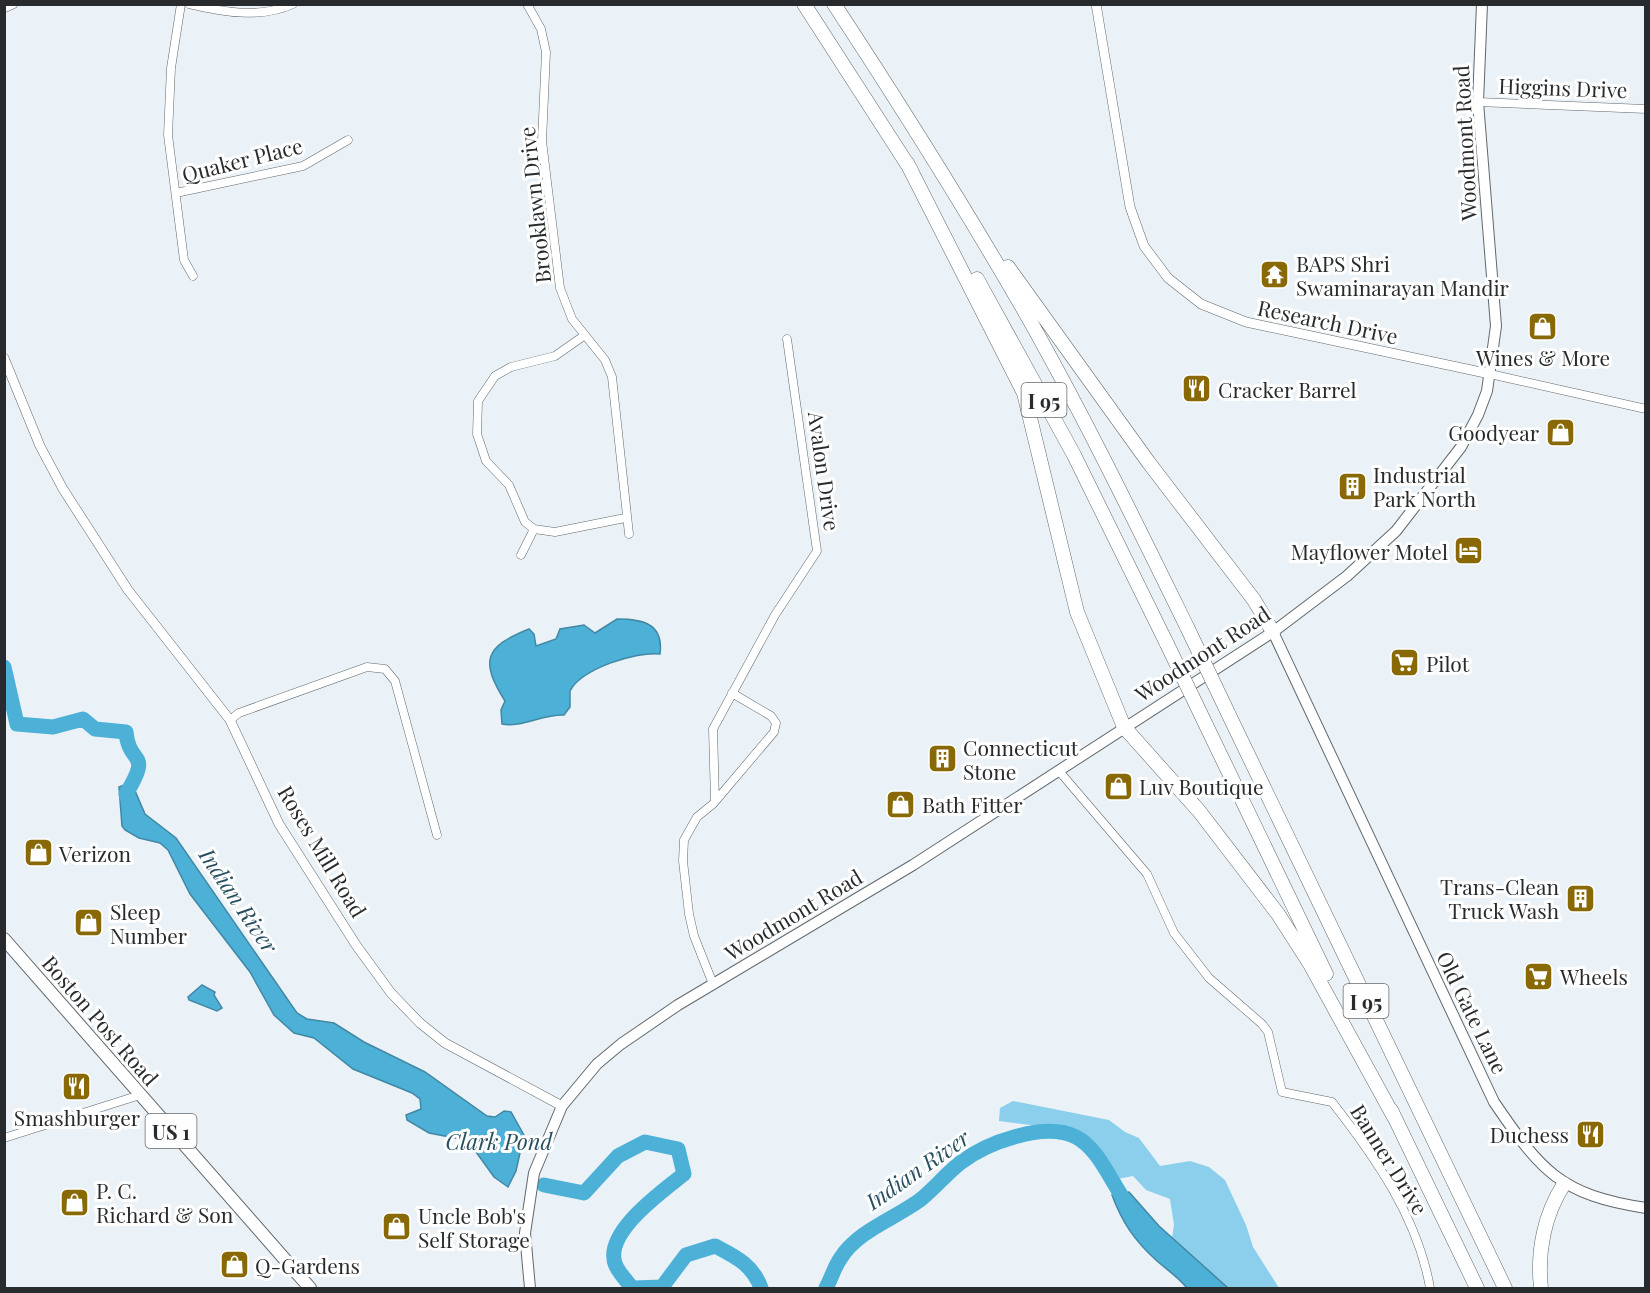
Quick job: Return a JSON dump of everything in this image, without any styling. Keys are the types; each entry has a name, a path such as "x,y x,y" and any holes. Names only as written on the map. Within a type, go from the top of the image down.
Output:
{"highway":[{"name":"I 95","path":"804,4 907,163 981,285 1045,401 1206,724 1477,1288"},
{"name":"I 95","path":"834,4 960,201 1071,396 1187,627 1505,1288"},
{"path":"907,163 1024,393 1077,612 1124,727 1199,811 1278,914 1310,964 1394,1117"},
{"path":"960,201 1149,463 1254,600 1273,632"},
{"path":"1541,1288 1542,1241 1551,1203 1564,1184"}],"main road":[{"name":"Woodmont Road","path":"562,1106 587,1074 621,1044 713,984 913,865 1273,632 1347,576 1396,531 1461,447 1478,415 1490,374 1496,326 1478,102 1482,4"},
{"name":"Old Gate Lane","path":"1273,632 1494,1102 1535,1159 1564,1184 1595,1197 1646,1208"},
{"name":"Boston Post Road","path":"4,939 310,1288"},
{"path":"530,1288 525,1233 530,1188 546,1141 562,1106"}],"street":[{"path":"4,8 13,4"},
{"path":"181,4 171,68 168,135 184,260 193,276"},
{"path":"189,4 218,11 254,13 293,4"},
{"name":"Brooklawn Drive","path":"527,4 541,29 546,52 542,141 556,268 567,309 605,360 614,386 625,518 629,534"},
{"name":"Research Drive","path":"1096,4 1130,207 1144,246 1168,278 1201,304 1246,322 1490,374"},
{"name":"Higgins Drive","path":"1478,102 1646,109"},
{"name":"Quaker Place","path":"176,194 303,166 348,140"},
{"path":"585,335 555,357 502,371 488,383 478,401 475,423 482,453 493,469 509,485 521,516 534,530 555,532 625,518"},
{"name":"Avalon Drive","path":"715,801 713,729 775,615 818,551 787,339"},
{"name":"Roses Mill Road","path":"4,358 40,446 74,508 128,590 230,720 279,824 356,945 391,993 420,1023 445,1043 562,1106"},
{"path":"1490,374 1646,409"},
{"path":"521,555 534,530"},
{"path":"230,720 239,713 367,667 385,669 395,681 436,835"},
{"path":"713,984 691,924 683,855 684,840 691,825 715,801 776,728 771,716 732,693"},
{"name":"Banner Drive","path":"1059,771 1147,874 1174,933 1209,978 1262,1024 1268,1032 1282,1092 1332,1102 1350,1125 1407,1215 1430,1288"},
{"path":"4,1138 140,1095"}],"shaded area":[{"path":"1013,1101 1109,1120 1125,1132 1139,1138 1160,1166 1190,1161 1209,1167 1225,1180 1246,1225 1253,1247 1279,1288 1228,1288 1172,1238 1174,1225 1170,1199 1146,1190 1133,1176 1107,1181 1082,1137 1031,1125 999,1121 1000,1108"}],"water":[{"path":"617,619 643,622 655,629 660,644 660,654 637,655 610,663 585,676 570,691 570,707 564,715 517,724 502,724 501,710 505,701 492,675 490,665 495,649 503,642 529,629 534,634 536,646 556,639 560,629 584,625 595,633"},
{"name":"Clark Pond","path":"129,783 133,786 145,814 176,838 297,1013 307,1019 334,1023 364,1042 425,1072 487,1116 495,1117 504,1111 511,1112 524,1135 516,1171 508,1187 494,1177 471,1145 460,1139 429,1133 407,1120 406,1115 421,1109 420,1099 412,1093 353,1069 314,1038 294,1033 274,1015 250,972 190,894 168,850 160,843 139,838 122,826 119,787"},
{"path":"202,985 215,992 214,995 222,1008 217,1011 189,1000 188,997"},
{"path":"1129,1192 1159,1226 1228,1288 1187,1288 1148,1253 1129,1230 1112,1195"}],"waterway":[{"name":"Indian River","path":"4,667 17,724 53,727 83,719 95,729 126,732 128,743 139,764 126,794 129,802"},
{"name":"Indian River","path":"826,1288 840,1259 856,1241 920,1200 971,1155 1016,1136 1048,1132 1076,1137 1085,1143 1099,1159 1130,1208"},
{"name":"Indian River","path":"544,1185 584,1193 618,1156 645,1142 678,1149 684,1174 636,1214 617,1241 614,1254 616,1266 632,1288"},
{"name":"Indian River","path":"635,1288 662,1287 686,1255 715,1246 737,1258 748,1268 758,1280 761,1288"}],"place":[{"name":"BAPS Shri Swaminarayan Mandir","path":"1275,275"},
{"name":"Wines & More","path":"1543,326"},
{"name":"Cracker Barrel","path":"1197,389"},
{"name":"Goodyear","path":"1560,432"},
{"name":"Industrial Park North","path":"1352,486"},
{"name":"Mayflower Motel","path":"1469,551"},
{"name":"Pilot","path":"1405,663"},
{"name":"Connecticut Stone","path":"942,759"},
{"name":"Luv Boutique","path":"1118,786"},
{"name":"Bath Fitter","path":"901,804"},
{"name":"Verizon","path":"38,853"},
{"name":"Trans-Clean Truck Wash","path":"1580,898"},
{"name":"Sleep Number","path":"89,923"},
{"name":"Wheels","path":"1539,976"},
{"name":"Smashburger","path":"77,1086"},
{"name":"Duchess","path":"1590,1134"},
{"name":"P. C. Richard & Son","path":"75,1202"},
{"name":"Uncle Bob's Self Storage","path":"397,1227"},
{"name":"Q-Gardens","path":"234,1265"}]}
